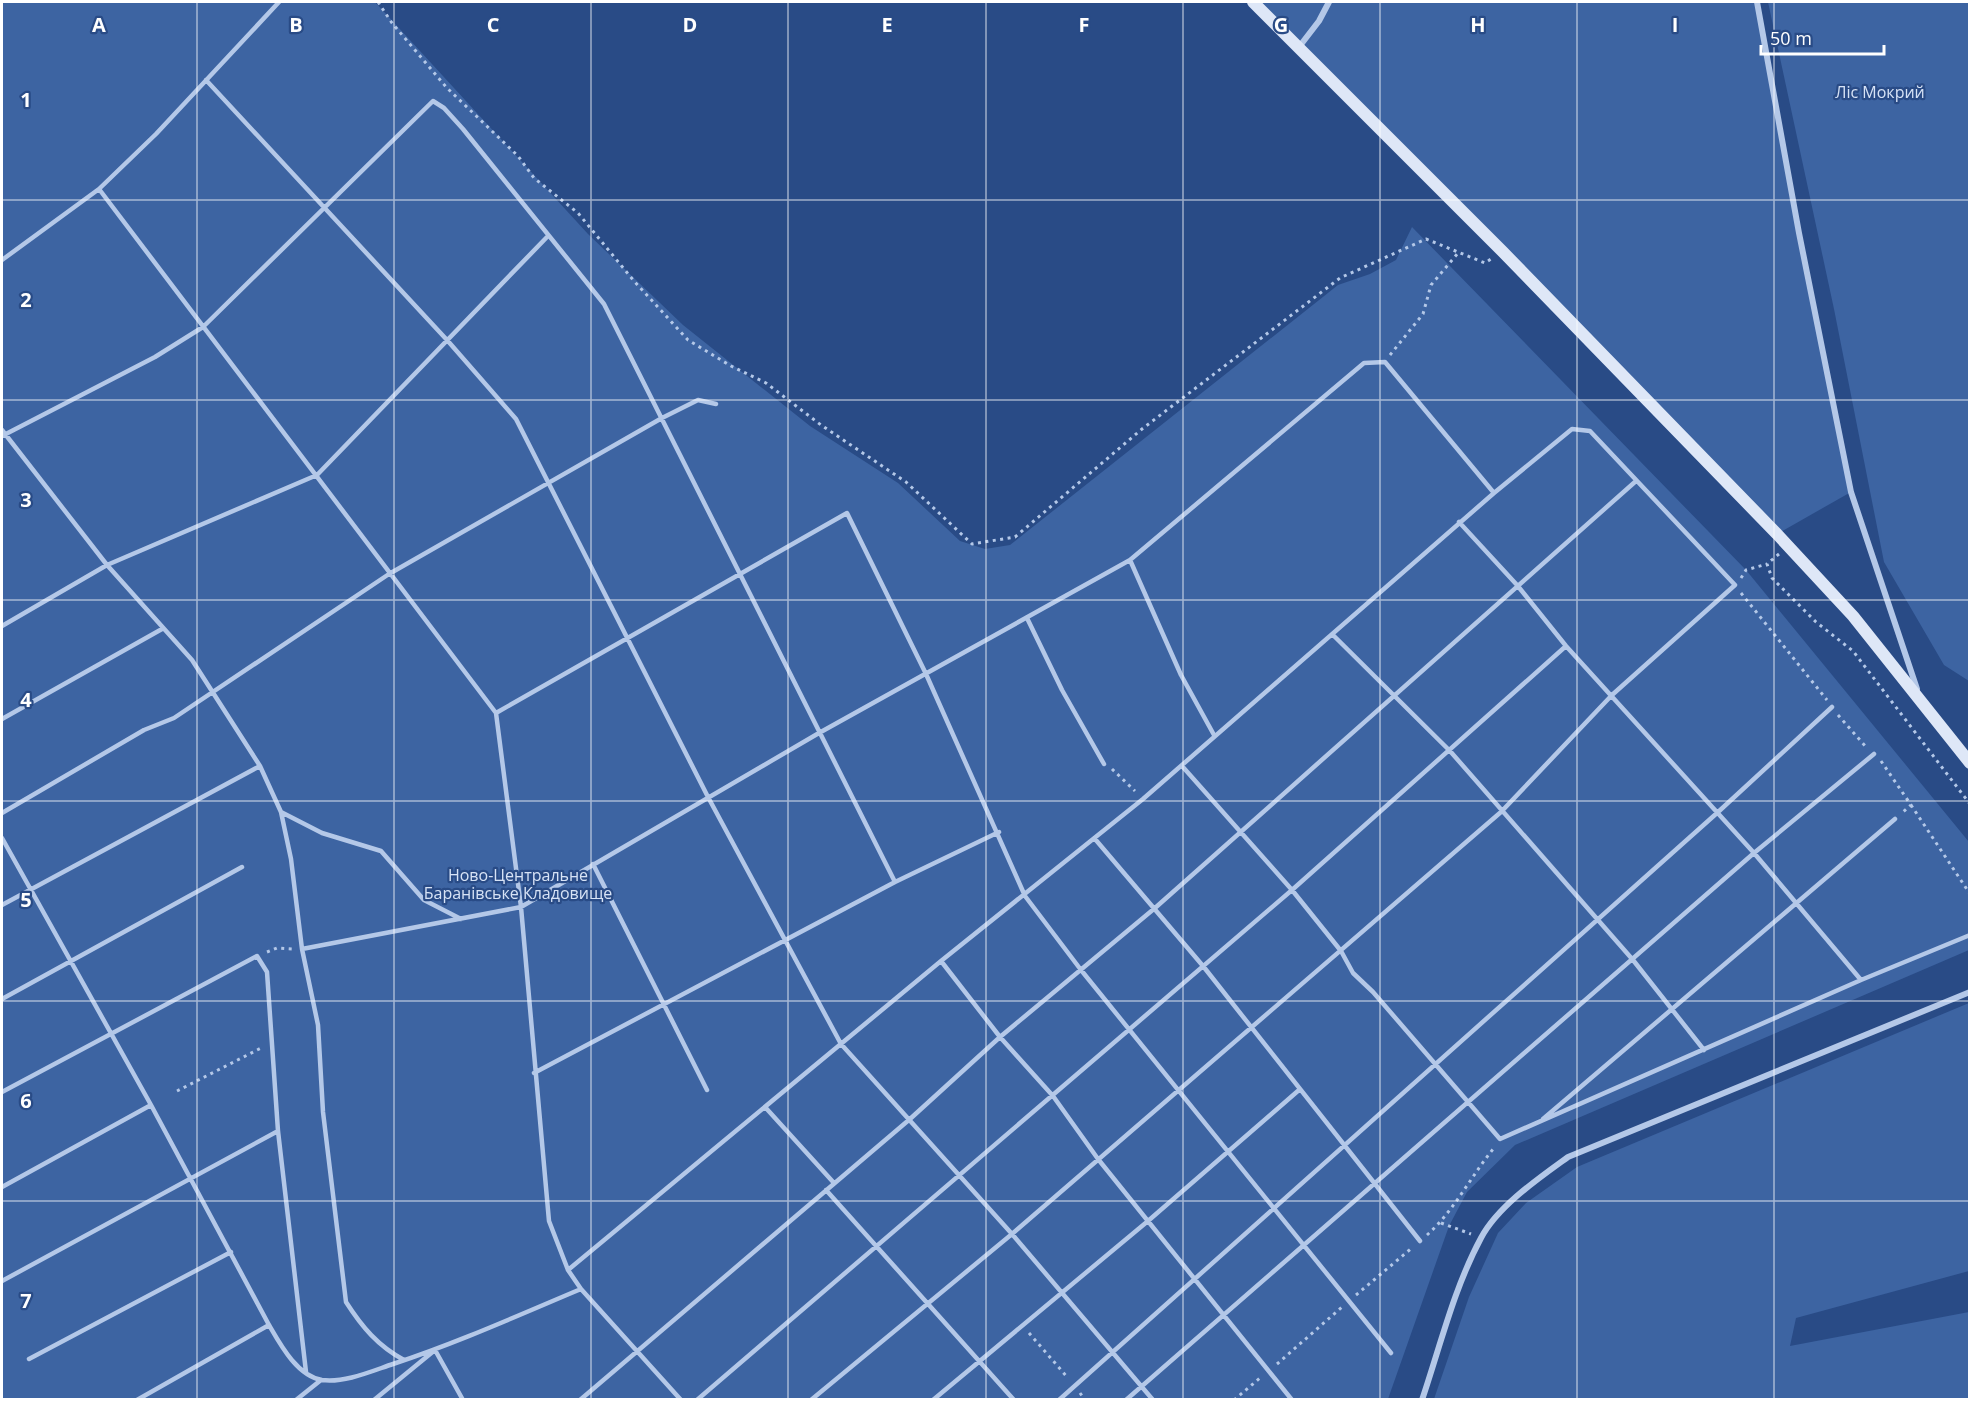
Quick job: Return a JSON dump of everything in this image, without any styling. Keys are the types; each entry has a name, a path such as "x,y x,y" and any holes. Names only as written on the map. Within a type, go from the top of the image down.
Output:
{"main road":[{"path":"1253,2 1503,252 1788,546 1853,616 1970,763"}],"street":[{"path":"1299,48 1319,21 1329,2"},
{"path":"1757,2 1799,233 1851,492 1921,702"},
{"path":"1422,1400 1481,1237 1522,1190 1568,1157 1970,992"}],"lane":[{"path":"2,260 99,189 279,2"},
{"path":"206,80 447,340 516,419 708,797 841,1044 1012,1234 1153,1400"},
{"path":"404,1360 384,1350 360,1325 346,1302 323,1112 318,1025 302,949 291,859 281,812 260,766 192,660 107,565 3,433 155,357 203,327 326,209 433,101 444,108 463,129 547,237 603,304 895,882"},
{"path":"99,189 496,713 521,907 549,1221 568,1270 581,1289 681,1400"},
{"path":"2,626 107,565 317,474 547,237"},
{"path":"302,949 521,907 819,733 1130,560 1364,363 1385,362 1494,493"},
{"path":"2,813 144,730 174,718 389,574 662,418 698,400 716,404"},
{"path":"568,1270 941,961 1025,896 1143,799 1494,493 1572,429 1590,431 1735,585 1612,695 1501,812 1012,1234 812,1400"},
{"path":"580,1400 910,1119 1000,1037 1155,908 1636,481"},
{"path":"496,713 847,513 926,674 999,832 1025,896 1081,970 1391,1353"},
{"path":"1459,522 1517,585 1566,646 1754,853 1861,980"},
{"path":"1130,560 1181,675 1214,735"},
{"path":"1027,618 1062,690 1104,764"},
{"path":"2,719 162,629"},
{"path":"1333,635 1450,751 1501,812 1633,960 1674,1009 1704,1050"},
{"path":"696,1400 877,1248 1292,890 1566,646"},
{"path":"1059,1400 1717,813 1832,707"},
{"path":"1126,1400 1754,853 1874,754"},
{"path":"2,905 260,766"},
{"path":"1182,766 1292,890 1341,951 1353,973 1436,1064 1500,1139 1861,980 1970,935"},
{"path":"281,812 322,833 381,851 424,900 461,918"},
{"path":"1539,1122 1895,819"},
{"path":"534,1073 895,882 999,832"},
{"path":"2,838 151,1105 269,1325 286,1353 306,1372 321,1380"},
{"path":"1095,839 1203,966 1420,1241"},
{"path":"594,864 662,1005 707,1090"},
{"path":"2,999 242,867"},
{"path":"2,1092 257,956 267,972 278,1131 306,1372"},
{"path":"941,961 1000,1037 1053,1096 1098,1159 1292,1400"},
{"path":"933,1400 1148,1221 1299,1089"},
{"path":"2,1187 151,1105"},
{"path":"765,1107 834,1183"},
{"path":"2,1281 278,1131"},
{"path":"826,1190 1014,1400"},
{"path":"29,1359 231,1252"},
{"path":"296,1400 321,1380 359,1376 435,1350 581,1289"},
{"path":"137,1400 269,1325"},
{"path":"374,1400 435,1350"},
{"path":"435,1350 463,1400"}],"path":[{"path":"378,2 392,23 447,88 519,156 534,178 578,213 634,281 688,340 731,366 766,383 821,425 906,482 972,544 1015,537 1142,429 1340,278 1426,239 1485,263 1503,252"},
{"path":"1385,362 1423,314 1431,285 1458,253"},
{"path":"1735,585 1746,570 1767,564 1788,546"},
{"path":"1767,564 1772,578 1816,622 1853,651 1970,804"},
{"path":"1104,764 1122,776 1143,799"},
{"path":"1911,805 1970,894"},
{"path":"257,956 277,948 302,949"},
{"path":"177,1091 273,1041"},
{"path":"1233,1400 1441,1223 1468,1179 1500,1139"},
{"path":"1441,1223 1481,1237"},
{"path":"1022,1325 1085,1400"}],"green space":[{"name":"Ново-Центральне Баранівське Кладовище","path":"2,2 375,2 588,234 683,325 810,426 898,483 960,541 985,549 1010,545 1338,285 1370,274 1396,260 1412,227 1746,570 1969,842 1969,950 1515,1145 1467,1192 1449,1226 1388,1399 2,1400"},
{"path":"1253,2 1757,2 1851,492 1777,534"},
{"name":"Ліс Мокрий","path":"1768,2 1969,2 1969,681 1944,665 1884,562 1834,309"},
{"path":"1969,1003 1969,1271 1796,1318 1790,1346 1969,1312 1969,1399 1434,1399 1469,1297 1498,1233 1526,1203 1577,1167"}]}
